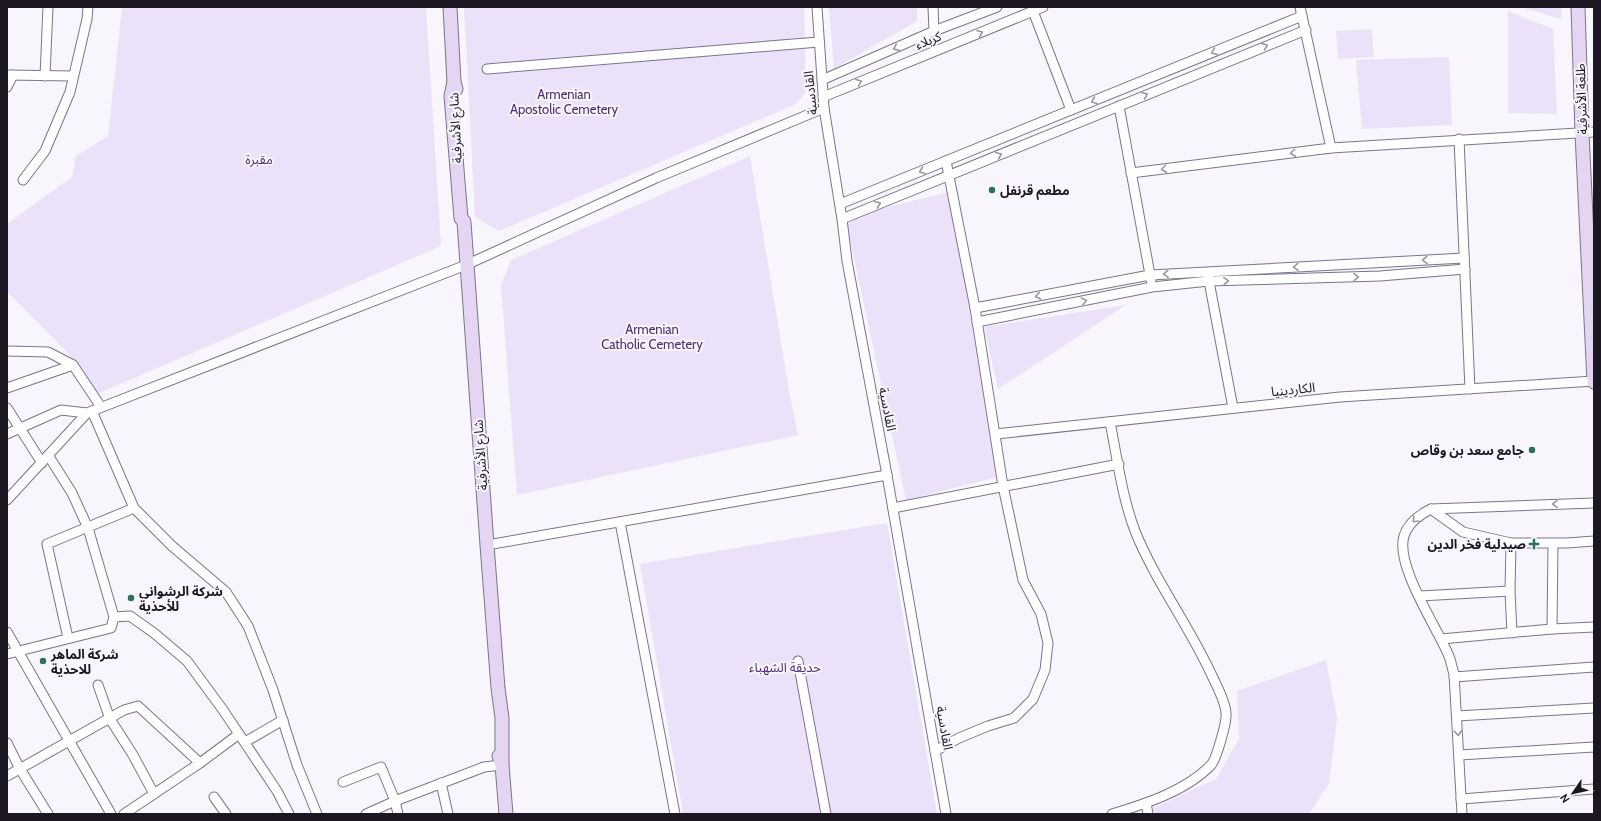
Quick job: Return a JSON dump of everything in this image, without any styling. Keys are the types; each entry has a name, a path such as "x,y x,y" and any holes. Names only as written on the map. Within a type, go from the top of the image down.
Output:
{"street":[{"path":"45,76 48,7"},
{"path":"23,180 45,151 70,92 87,19 88,7"},
{"name":"شارع الأشرفية","path":"450,7 454,82 451,96 461,218 464,222 487,545 498,688 502,718 502,765 506,814"},
{"name":"القادسية","path":"817,7 824,108 840,204 847,261 893,508 946,814"},
{"path":"933,7 934,31"},
{"name":"كربلاء","path":"822,80 934,31 997,7"},
{"name":"كربلاء","path":"823,97 1043,7"},
{"name":"طلعة الأشرفية","path":"1578,7 1588,132 1594,382"},
{"path":"1033,11 1071,110"},
{"path":"840,204 1071,110 1301,12 1332,148"},
{"path":"842,219 1306,30"},
{"path":"487,69 819,42"},
{"path":"7,87 10,75 73,76"},
{"path":"1119,106 1152,287"},
{"path":"7,434 61,410 93,410 466,265 656,178 824,108"},
{"path":"1131,173 1332,148 1588,132"},
{"path":"1459,139 1470,389"},
{"path":"935,751 959,738 988,726 1014,718 1033,699 1046,670 1048,643 1041,614 1022,580 1003,486 975,308 950,175 946,161"},
{"path":"975,308 1150,275 1464,258"},
{"path":"977,322 1152,287 1209,281 1380,276 1465,269"},
{"path":"1207,271 1233,408"},
{"path":"7,350 48,352 73,366 134,508 172,546 226,592 248,626 273,690 297,765 317,814"},
{"path":"7,388 73,366"},
{"name":"الكاردينيا","path":"996,434 1340,396 1594,382"},
{"path":"7,408 42,463"},
{"path":"7,500 93,410"},
{"path":"1110,422 1123,490 1135,530 1161,584 1206,662 1227,713 1222,738 1213,764 1191,782 1146,803 1112,814"},
{"path":"7,654 18,650 111,628 114,616 88,528 72,493 48,456"},
{"path":"893,508 1119,464"},
{"path":"487,545 887,475"},
{"path":"1462,814 1454,677 1449,656 1420,596 1412,583 1402,550 1404,536 1409,525 1419,515 1431,509 1594,502"},
{"path":"68,638 47,544 134,508"},
{"path":"1431,509 1463,532 1511,543 1553,544 1594,541"},
{"path":"620,522 675,814"},
{"path":"1511,543 1510,591 1512,633"},
{"path":"1552,629 1553,544"},
{"path":"1420,596 1510,591"},
{"path":"114,616 130,616 154,633 187,661 224,710 277,791 289,814"},
{"path":"1441,639 1552,629 1594,627"},
{"path":"7,632 111,814"},
{"path":"798,661 826,814"},
{"path":"1454,677 1594,667"},
{"path":"98,685 110,718 133,755 154,794"},
{"path":"7,776 124,710 138,706 200,763"},
{"path":"1457,716 1594,708"},
{"path":"245,742 283,720"},
{"path":"124,814 200,763 239,734"},
{"path":"7,743 20,768 48,814"},
{"path":"1459,755 1594,747"},
{"path":"366,814 395,801 484,767 502,765"},
{"path":"344,782 381,767 395,801 398,814"},
{"path":"441,783 448,814"},
{"path":"1462,799 1594,789"},
{"path":"214,797 226,814"},
{"path":"1146,803 1148,814"}],"green space":[{"name":"مقبرة","path":"122,7 426,7 441,246 97,394 67,352 7,292 7,224 72,177 76,156 108,136"},
{"name":"Armenian Apostolic Cemetery","path":"464,7 804,7 806,92 796,104 499,231 475,217"},
{"path":"829,7 917,7 917,21 834,69"},
{"path":"1524,7 1562,7 1561,19 1525,8"},
{"path":"1508,11 1553,29 1557,114 1508,113"},
{"path":"1372,29 1374,57 1338,59 1336,31"},
{"path":"1449,57 1452,125 1362,129 1356,60"},
{"name":"Armenian Catholic Cemetery","path":"750,156 789,391 798,435 517,495 501,285 511,260"},
{"path":"949,192 998,477 906,500 847,226 863,213"},
{"path":"1126,305 998,389 984,327"},
{"name":"حديقة الشهباء","path":"887,523 937,814 683,814 640,564"},
{"path":"1326,660 1337,718 1329,783 1309,814 1155,814 1153,808 1216,779 1239,739 1237,691"}],"place":[{"name":"مطعم قرنفل","path":"992,190"},
{"name":"جامع سعد بن وقاص","path":"1532,450"},
{"name":"صيدلية فخر الدين","path":"1534,544"},
{"name":"شركة الرشواني للأحذية","path":"131,598"},
{"name":"شركة الماهر للاحذية","path":"43,661"}]}
